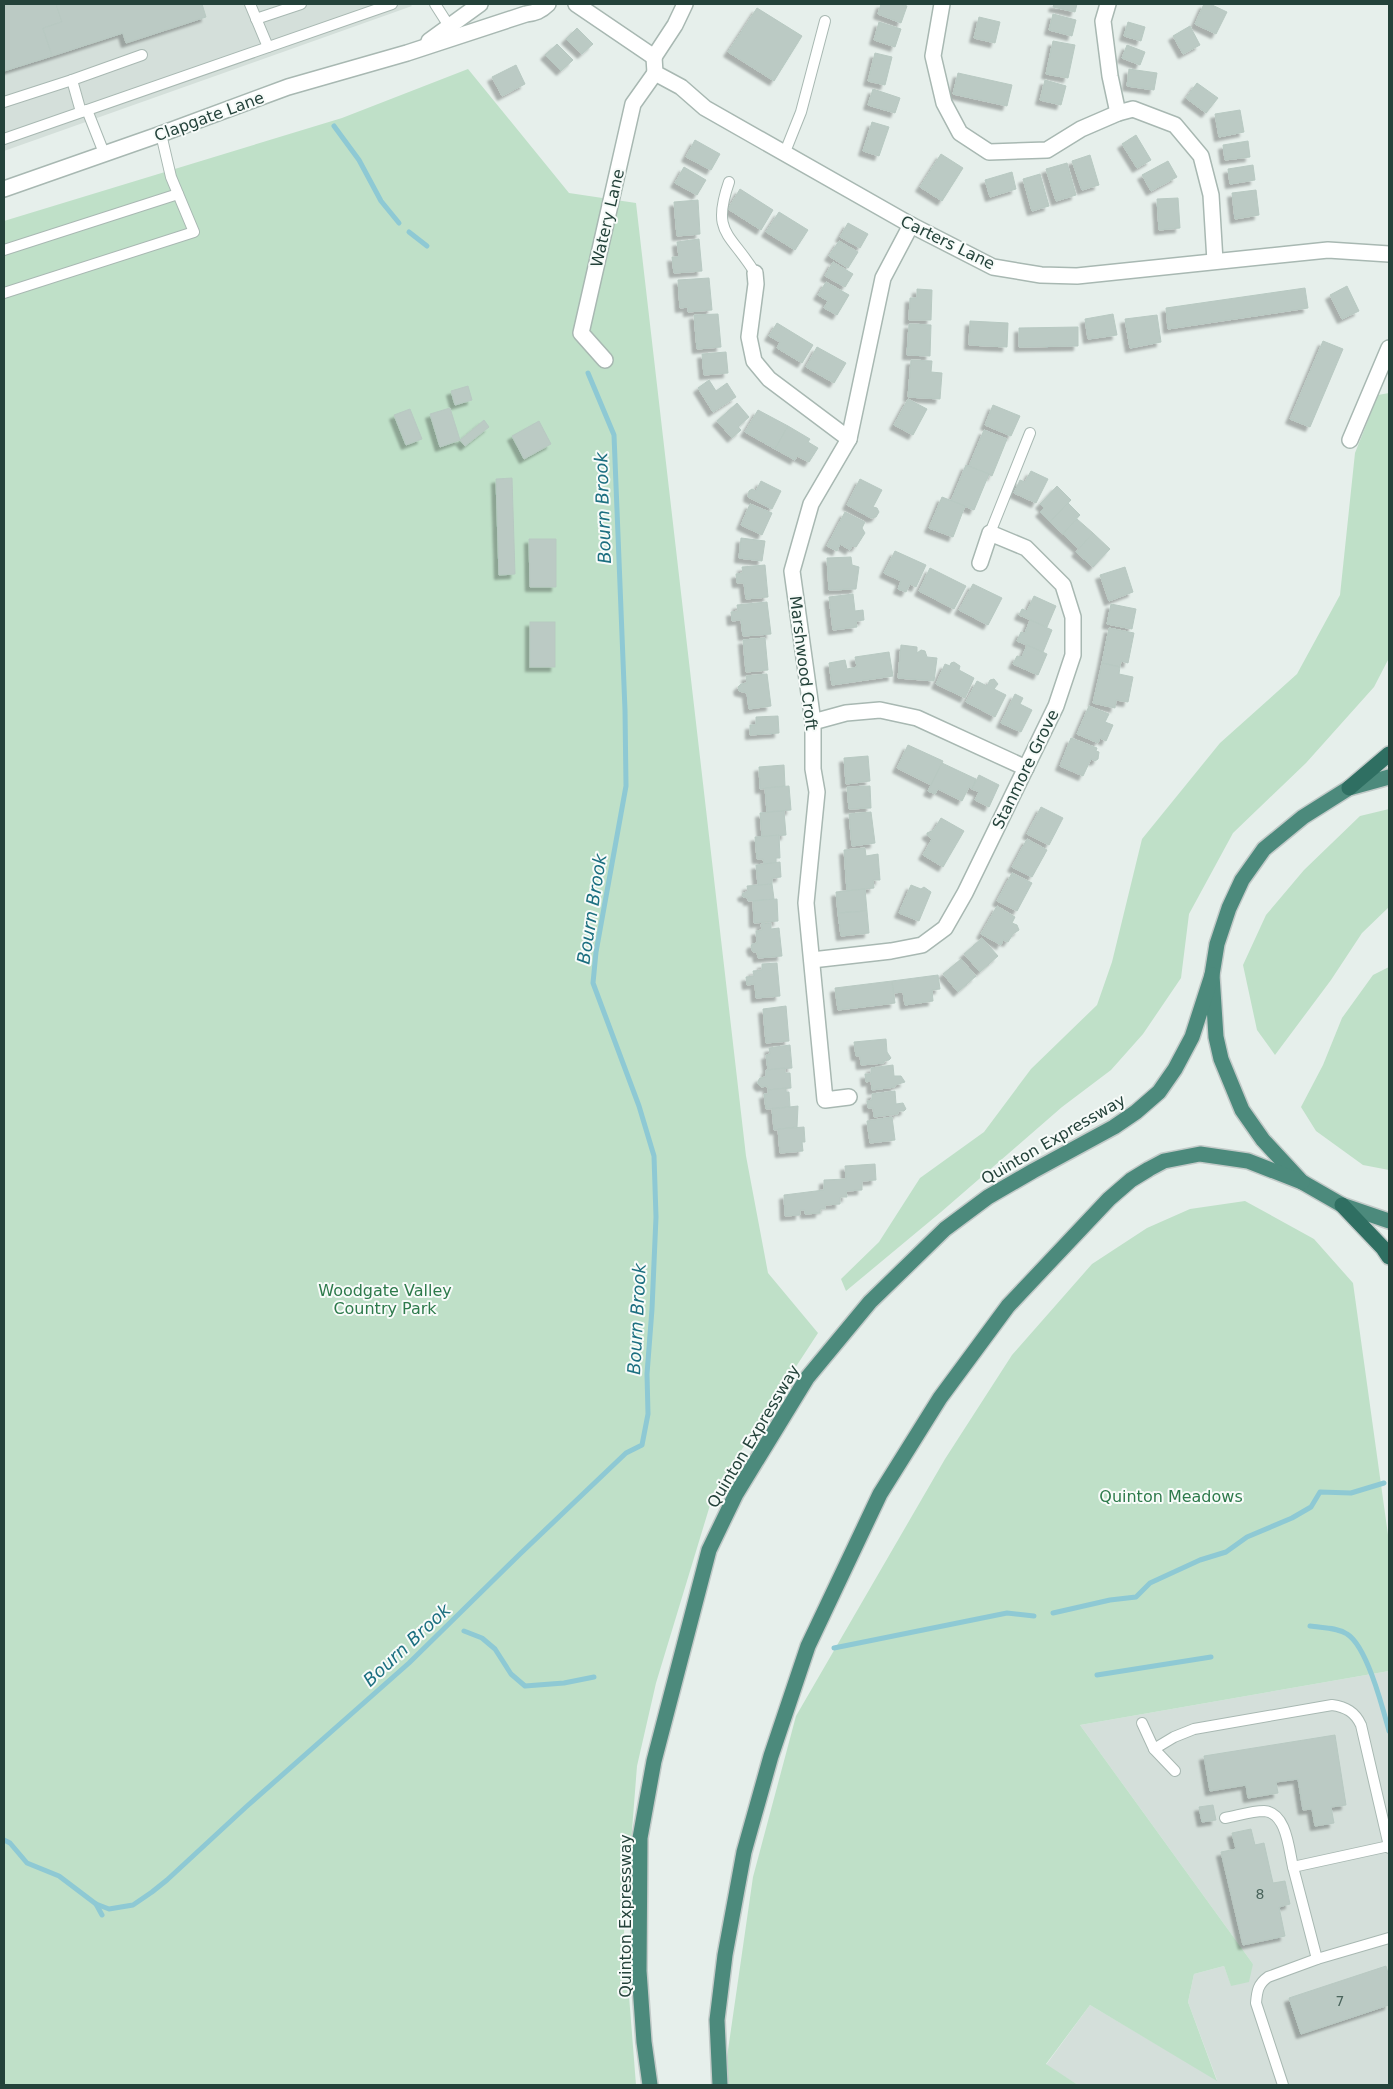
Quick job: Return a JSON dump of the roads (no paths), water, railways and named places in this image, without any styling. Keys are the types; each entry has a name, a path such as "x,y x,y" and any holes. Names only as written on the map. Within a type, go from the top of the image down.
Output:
{"highway":[{"path":"1302,1182 1263,1140 1242,1110 1221,1059 1216,1038 1212,975 1217,944 1229,908 1242,880 1264,849 1303,817 1349,788 1389,754"},
{"path":"1349,788 1389,777"},
{"name":"Quinton Expressway","path":"650,2085 644,2042 640,1971 640,1838 654,1762 708,1550 736,1494 806,1378 870,1302 945,1229 988,1197 1033,1170 1114,1127 1136,1112 1158,1092 1175,1069 1192,1037 1212,975"},
{"path":"720,2085 717,2020 725,1955 744,1852 771,1756 808,1646 880,1494 940,1398 1008,1306 1109,1199 1131,1180 1164,1162 1200,1154 1248,1161 1302,1182 1342,1205 1389,1221"},
{"path":"1342,1205 1383,1248 1389,1257"}],"street":[{"name":"Clapgate Lane","path":"416,50 480,4"},
{"path":"512,4 515,8 526,14"},
{"name":"Clapgate Lane","path":"4,189 288,87 416,50 543,10 548,4"},
{"path":"576,4 654,56"},
{"path":"655,73 654,56 675,25 685,4"},
{"path":"942,4 933,56 944,103 960,133 989,152 1047,150 1082,129 1118,113 1133,109 1175,126 1201,156 1211,195 1215,261"},
{"path":"1108,4 1102,21 1110,76 1118,113"},
{"name":"Carters Lane","path":"655,73 681,87 705,108 911,225 992,267 1041,275 1077,276 1328,250 1389,254"},
{"name":"Watery Lane","path":"605,360 580,333 633,104 655,73"},
{"name":"Marshwood Croft","path":"849,1097 825,1100 806,903 817,792 813,768 813,722 792,571 811,504 849,439 883,278 911,225"},
{"path":"755,273 756,284 749,337 754,361 769,379 849,439"},
{"path":"1350,440 1389,348"},
{"path":"980,563 990,533"},
{"name":"Stanmore Grove","path":"812,960 891,951 922,945 945,928 965,893 1056,706 1073,655 1073,617 1063,584 1026,548 990,533"},
{"path":"813,722 846,713 880,710 917,718 1026,768"}],"lane":[{"path":"250,4 268,46"},
{"path":"256,19 301,4"},
{"path":"4,139 376,6 392,4"},
{"path":"435,4 449,26"},
{"path":"785,152 801,112 825,21"},
{"path":"4,102 142,55"},
{"path":"72,80 104,153"},
{"path":"4,293 194,232 171,177 160,134"},
{"path":"728,182 722,200 720,218 733,245 744,255 755,273"},
{"path":"4,250 178,194"},
{"path":"990,533 1030,433"},
{"path":"1154,1748 1194,1729 1332,1705 1343,1706 1356,1715 1361,1725 1389,1847 1293,1867"},
{"path":"1142,1723 1154,1748 1175,1771"},
{"path":"1225,1818 1264,1811 1276,1816 1284,1828 1317,1959"},
{"path":"1283,2085 1256,2003 1257,1991 1262,1982 1268,1977 1317,1959 1389,1938"}],"waterway":[{"path":"334,126 359,160 381,201 399,223"},
{"path":"409,232 427,246"},
{"name":"Bourn Brook","path":"4,1840 10,1843 27,1863 59,1876 96,1904 109,1909 133,1905 167,1880 246,1807 409,1663 626,1453 642,1445 648,1414 647,1374 656,1217 654,1156 639,1106 593,983 596,952 626,786 625,710 614,435 588,373"},
{"path":"1053,1613 1110,1600 1136,1597 1150,1583 1200,1560 1226,1552 1247,1537 1292,1518 1311,1507 1320,1492 1351,1493 1384,1483"},
{"path":"834,1648 1007,1613 1034,1616"},
{"path":"1310,1626 1338,1630 1347,1634 1354,1641 1361,1651 1373,1679 1389,1731"},
{"path":"464,1631 482,1638 495,1649 511,1674 525,1686 564,1683 594,1677"},
{"path":"1097,1675 1211,1657"},
{"path":"96,1904 102,1915"}],"park label":[{"name":"Woodgate Valley Country Park","path":"385,1299"},
{"name":"Quinton Meadows","path":"1171,1496"}]}
